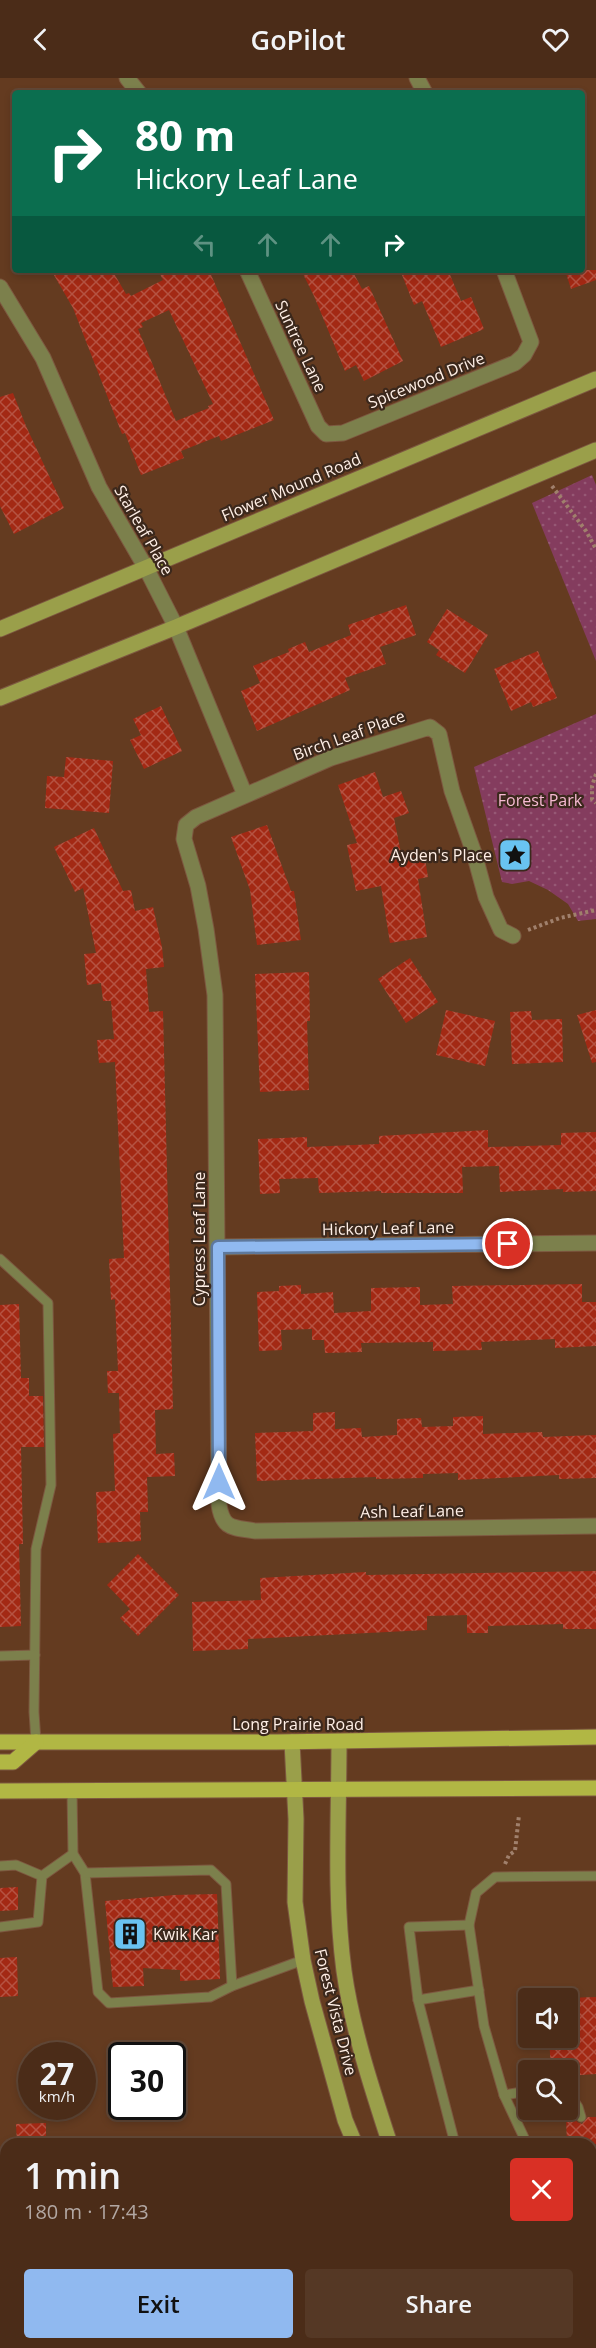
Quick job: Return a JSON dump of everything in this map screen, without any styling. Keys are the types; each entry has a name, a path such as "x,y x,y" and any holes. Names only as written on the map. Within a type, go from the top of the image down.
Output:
{"main road":[{"name":"Flower Mound Road","path":"0,630 596,379"},
{"path":"0,698 176,627 596,450"},
{"name":"Long Prairie Road","path":"0,1742 339,1742 596,1737"},
{"path":"0,1762 13,1762 36,1742"},
{"name":"Forest Vista Drive","path":"292,1742 295,1902 303,1960 345,2120 352,2138"},
{"name":"Forest Vista Drive","path":"339,1742 340,1913 344,1972 368,2077 388,2138"},
{"path":"0,1791 339,1789 429,1791 596,1788"}],"street":[{"path":"127,78 137,90"},
{"name":"Suntree Lane","path":"248,273 318,426 326,434"},
{"name":"Spicewood Drive","path":"326,434 343,434 515,363 524,355 531,342 505,273"},
{"name":"Starleaf Place","path":"0,287 43,358 99,487 146,568 176,627 245,795"},
{"name":"Birch Leaf Place","path":"209,948 198,886 184,839 186,825 196,817 331,758 430,727 439,734 452,791 474,853 486,897 501,930 513,936"},
{"name":"Cypress Leaf Lane","path":"209,948 215,995 219,1505 221,1519 228,1527"},
{"name":"Hickory Leaf Lane","path":"218,1247 596,1243"},
{"name":"Ash Leaf Lane","path":"228,1527 255,1531 596,1526"}],"lane":[{"path":"0,1259 48,1303 51,1485 36,1549 36,1742"},
{"path":"0,1656 35,1655"},
{"path":"72,1791 73,1854 85,1873 98,1992 109,2003 210,1996 303,1960"},
{"path":"0,1927 38,1922 42,1876 73,1854"},
{"path":"0,1866 16,1864 42,1876"},
{"path":"85,1873 211,1870 226,1884 232,1986"},
{"path":"524,2138 504,2095 484,2026 469,1925 476,1893 495,1877 596,1876"},
{"path":"453,2138 418,2000 409,1927 469,1925"},
{"path":"418,2000 479,1990"},
{"path":"504,2095 518,2093"},
{"path":"578,2107 581,2117"}],"path":[{"path":"544,472 596,549"},
{"path":"596,774 591,786 592,799 596,803"},
{"path":"513,936 560,918 596,910"},
{"path":"504,1876 506,1860 514,1851 519,1815"}],"green space":[{"path":"592,475 596,485 596,661 532,503"},
{"name":"Forest Park","path":"596,714 596,919 578,921 568,904 548,890 529,881 512,884 502,882 474,767"}],"building":[{"path":"585,270 596,270 596,280 571,289 566,273 585,273"},
{"path":"53,273 114,273 126,294 129,293 131,296 163,280 160,273 210,273 274,420 221,441 219,436 181,451 184,458 141,475 125,433 122,434 73,308","holes":["169,310 213,404 208,406 209,408 176,421 138,329 143,327 141,323"]},
{"path":"302,273 354,273 362,289 369,286 403,361 364,381 356,365 345,371"},
{"path":"401,273 449,273 461,301 471,297 484,329 441,347 422,301 414,305"},
{"path":"13,393 64,508 14,534 0,506 0,397"},
{"path":"406,605 416,635 380,647 386,664 345,678 350,690 257,731 241,691 260,683 253,666 289,652 288,649 305,642 309,652 351,635 348,625"},
{"path":"447,609 488,635 465,673 436,655 439,650 427,642"},
{"path":"538,651 557,698 533,707 531,702 511,711 494,669"},
{"path":"161,706 182,751 144,769 130,740 141,735 133,719"},
{"path":"66,757 113,761 109,813 45,808 47,776 64,777"},
{"path":"375,772 383,797 401,791 409,813 394,818 402,858 424,853 428,877 418,879 427,937 390,943 381,886 356,891 347,845 357,843 338,785"},
{"path":"267,825 291,891 294,891 301,940 257,945 250,890 231,837"},
{"path":"94,828 123,891 131,890 135,911 153,907 162,947 164,967 146,969 149,1012 163,1011 173,1409 155,1410 156,1454 174,1453 175,1476 147,1477 148,1512 140,1512 141,1541 98,1543 96,1492 115,1491 113,1434 120,1433 119,1393 108,1393 107,1371 118,1371 115,1299 111,1300 109,1259 124,1258 115,1062 99,1063 97,1040 114,1039 111,1001 103,1001 101,983 87,985 84,954 96,953 83,888 75,892 54,847"},
{"path":"410,958 438,1002 406,1023 378,979"},
{"path":"309,972 310,1021 307,1021 309,1090 260,1092 255,974"},
{"path":"446,1010 495,1021 485,1066 436,1055"},
{"path":"596,1010 596,1062 592,1063 577,1015"},
{"path":"531,1011 532,1020 562,1019 563,1062 512,1064 510,1012"},
{"path":"488,1130 488,1147 561,1145 561,1133 596,1132 596,1191 563,1192 563,1189 500,1192 499,1166 462,1167 463,1193 381,1193 381,1191 319,1193 318,1178 279,1179 280,1193 260,1194 258,1139 307,1137 307,1147 379,1144 379,1136"},
{"path":"582,1284 582,1302 596,1302 596,1346 555,1348 555,1339 481,1342 482,1350 433,1351 433,1342 361,1343 362,1352 325,1353 324,1340 312,1340 312,1329 281,1330 282,1350 259,1351 257,1292 279,1291 279,1286 301,1285 301,1294 333,1292 334,1313 371,1311 371,1288 420,1287 420,1305 453,1304 452,1286"},
{"path":"19,1304 21,1378 29,1378 29,1396 43,1396 44,1447 21,1447 23,1544 19,1544 21,1626 0,1627 0,1305"},
{"path":"335,1412 335,1429 361,1428 362,1437 397,1435 397,1419 421,1418 422,1427 453,1426 453,1417 483,1416 483,1434 542,1432 543,1437 596,1435 596,1478 559,1479 559,1475 458,1480 458,1473 423,1474 423,1478 376,1479 376,1477 257,1481 255,1433 313,1431 313,1413"},
{"path":"138,1554 179,1595 138,1636 120,1618 130,1609 107,1585"},
{"path":"596,1571 596,1629 563,1629 563,1624 488,1626 488,1633 467,1633 467,1615 427,1616 427,1630 248,1639 248,1649 193,1651 192,1602 261,1600 260,1578 366,1572 366,1575"},
{"path":"18,1887 18,1910 0,1911 0,1888"},
{"path":"217,1894 220,1979 180,1981 180,1970 143,1968 144,1986 113,1987 105,1901"},
{"path":"17,1957 18,1996 0,1997 0,1958"},
{"path":"596,1997 596,2074 578,2075 578,2060 550,2060 550,2048 578,2048 578,1998"},
{"path":"588,2117 596,2117 596,2138 567,2138 566,2120 576,2120 582,2124"},
{"path":"46,2123 46,2138 17,2138 16,2124"}],"place":[{"name":"Ayden's Place","path":"515,855"},
{"name":"Kwik Kar","path":"130,1934"}],"route":[{"path":"219,1482 218,1247 508,1244"}]}
